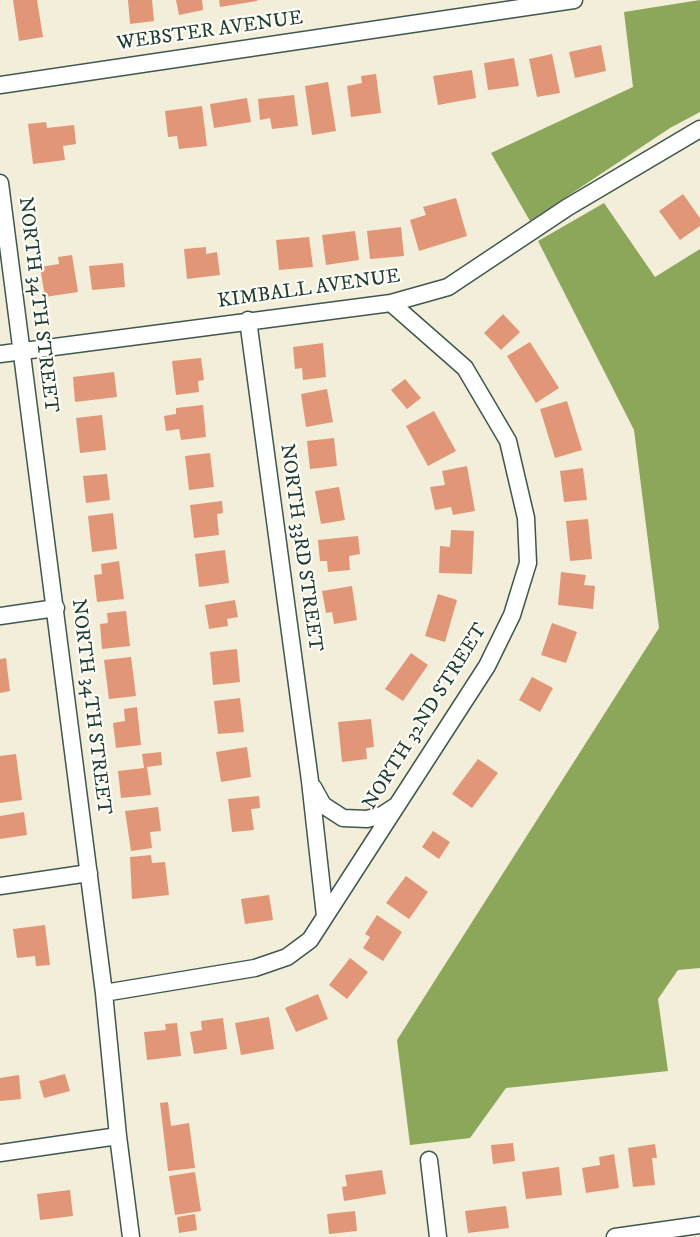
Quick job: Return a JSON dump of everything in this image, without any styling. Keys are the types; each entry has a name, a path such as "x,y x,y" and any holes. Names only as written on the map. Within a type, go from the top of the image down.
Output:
{"street":[{"name":"WEBSTER AVENUE","path":"0,85 505,5 574,0"},
{"name":"KIMBALL AVENUE","path":"0,354 248,320 391,303 448,287 568,208 700,130"},
{"name":"NORTH 34TH STREET","path":"0,183 104,993 118,1136 131,1237"},
{"name":"NORTH 32ND STREET","path":"104,993 256,968 287,957 310,940 487,666 512,615 528,563 526,518 508,441 465,368 391,303"},
{"name":"NORTH 33RD STREET","path":"248,320 310,781 325,916"},
{"path":"0,616 56,608"},
{"name":"NORTH 33RD STREET","path":"310,781 323,806 343,818 367,819 382,815 400,803"},
{"path":"0,886 89,873"},
{"path":"0,1153 118,1136"},
{"path":"429,1160 438,1237"},
{"path":"615,1237 700,1225"}],"green space":[{"path":"700,0 700,112 670,128 530,221 491,153 633,87 624,12"},
{"path":"604,203 655,277 700,249 700,968 678,970 658,999 668,1071 506,1088 470,1138 410,1145 397,1040 659,628 634,430 538,241"}],"building":[{"path":"13,0 37,0 43,37 19,41"},
{"path":"128,0 152,0 154,21 130,24"},
{"path":"176,0 202,0 203,10 179,15"},
{"path":"219,0 257,0 257,1 220,7"},
{"path":"601,45 606,71 575,78 569,52"},
{"path":"552,54 560,93 537,97 529,59"},
{"path":"514,58 519,86 488,90 484,63"},
{"path":"472,70 476,98 438,105 433,76"},
{"path":"376,74 381,113 351,117 347,86 362,83 361,76"},
{"path":"328,82 336,131 312,135 305,86"},
{"path":"294,95 298,126 272,129 270,118 260,120 258,99"},
{"path":"247,98 251,122 214,128 210,104"},
{"path":"202,106 207,146 179,149 177,136 168,137 165,111"},
{"path":"46,122 47,128 74,125 76,144 63,146 65,160 33,164 28,124"},
{"path":"683,194 700,218 700,226 680,240 659,211"},
{"path":"456,198 467,236 419,251 410,220 426,215 423,207"},
{"path":"401,227 404,256 370,259 367,231"},
{"path":"355,231 359,260 326,265 322,235"},
{"path":"309,237 313,267 279,270 276,240"},
{"path":"206,247 206,254 217,252 220,275 187,279 184,249"},
{"path":"72,255 78,292 45,297 40,267 59,264 58,257"},
{"path":"123,263 125,287 92,290 89,266"},
{"path":"503,314 520,332 501,350 484,333"},
{"path":"530,342 559,388 536,403 507,356"},
{"path":"323,343 326,377 303,380 302,368 295,369 293,347"},
{"path":"201,358 204,380 198,381 199,392 176,395 172,361"},
{"path":"114,372 117,397 75,402 73,377"},
{"path":"405,379 421,398 407,409 391,390"},
{"path":"327,389 333,422 306,427 301,394"},
{"path":"567,401 582,450 555,458 540,409"},
{"path":"203,405 206,437 181,440 179,429 166,431 164,416 176,414 176,408"},
{"path":"434,411 456,451 428,466 406,426"},
{"path":"102,415 106,450 80,453 76,418"},
{"path":"334,438 337,466 310,469 307,441"},
{"path":"210,453 214,487 189,490 185,456"},
{"path":"467,466 475,511 453,515 451,507 435,510 430,487 445,485 442,471"},
{"path":"583,468 587,500 564,502 560,471"},
{"path":"107,474 110,500 86,503 83,476"},
{"path":"339,487 345,520 321,524 315,491"},
{"path":"222,501 223,513 217,514 219,535 194,538 190,505"},
{"path":"113,513 117,549 92,552 88,516"},
{"path":"588,519 592,559 570,561 566,521"},
{"path":"451,530 474,531 472,574 439,573 440,546 450,547"},
{"path":"358,536 360,554 349,556 350,570 328,572 327,561 320,561 318,540"},
{"path":"225,550 229,583 199,587 195,554"},
{"path":"119,561 124,599 97,602 94,575 102,574 101,564"},
{"path":"561,572 586,575 584,585 595,586 593,609 558,605"},
{"path":"352,586 357,620 334,624 332,612 326,613 322,591"},
{"path":"438,594 457,600 445,642 425,636"},
{"path":"235,600 238,617 227,619 228,626 209,629 205,605"},
{"path":"126,611 130,646 102,649 100,624 108,623 107,613"},
{"path":"552,623 577,632 566,663 541,655"},
{"path":"237,649 240,682 213,685 210,652"},
{"path":"411,653 428,665 403,701 385,689"},
{"path":"131,657 136,696 109,699 104,660"},
{"path":"6,658 10,691 0,693 0,659"},
{"path":"532,677 553,688 540,712 519,700"},
{"path":"240,698 244,732 218,734 214,701"},
{"path":"137,707 141,745 116,748 113,723 125,721 124,709"},
{"path":"371,719 374,747 366,748 367,759 342,762 338,722"},
{"path":"247,747 251,777 221,782 216,752"},
{"path":"161,752 162,765 147,767 151,795 121,798 118,771 144,768 142,754"},
{"path":"16,754 22,800 0,803 0,756"},
{"path":"478,759 498,773 472,808 452,794"},
{"path":"259,796 260,808 251,809 254,830 232,832 228,799"},
{"path":"158,807 161,831 150,832 152,848 131,851 125,811"},
{"path":"24,812 27,835 0,839 0,816"},
{"path":"433,831 450,842 439,859 422,847"},
{"path":"151,855 152,863 165,862 169,895 132,899 130,857"},
{"path":"406,876 428,892 409,919 386,903"},
{"path":"269,895 273,920 245,924 241,899"},
{"path":"377,915 402,932 383,961 363,948 370,937 365,934"},
{"path":"45,925 50,965 36,966 35,956 17,958 13,929"},
{"path":"350,958 368,972 347,999 329,985"},
{"path":"318,994 328,1019 296,1032 285,1008"},
{"path":"269,1017 274,1049 241,1055 235,1023"},
{"path":"223,1018 227,1049 194,1054 190,1032 202,1030 201,1021"},
{"path":"177,1023 181,1056 147,1060 144,1032 166,1030 165,1024"},
{"path":"65,1074 70,1091 44,1098 39,1081"},
{"path":"19,1075 21,1099 0,1101 0,1078"},
{"path":"168,1102 171,1126 189,1123 195,1168 168,1171 160,1103"},
{"path":"513,1143 515,1161 493,1164 491,1145"},
{"path":"655,1144 657,1158 652,1158 655,1185 633,1187 628,1148"},
{"path":"614,1154 619,1188 586,1193 582,1168 600,1165 599,1157"},
{"path":"559,1167 562,1195 526,1199 522,1172"},
{"path":"382,1170 386,1194 344,1201 342,1187 347,1186 345,1175"},
{"path":"195,1172 201,1211 175,1215 169,1176"},
{"path":"70,1190 73,1216 40,1220 37,1194"},
{"path":"506,1206 509,1228 468,1233 465,1211"},
{"path":"355,1211 357,1231 329,1234 327,1214"},
{"path":"195,1214 197,1230 179,1233 177,1217"}]}
